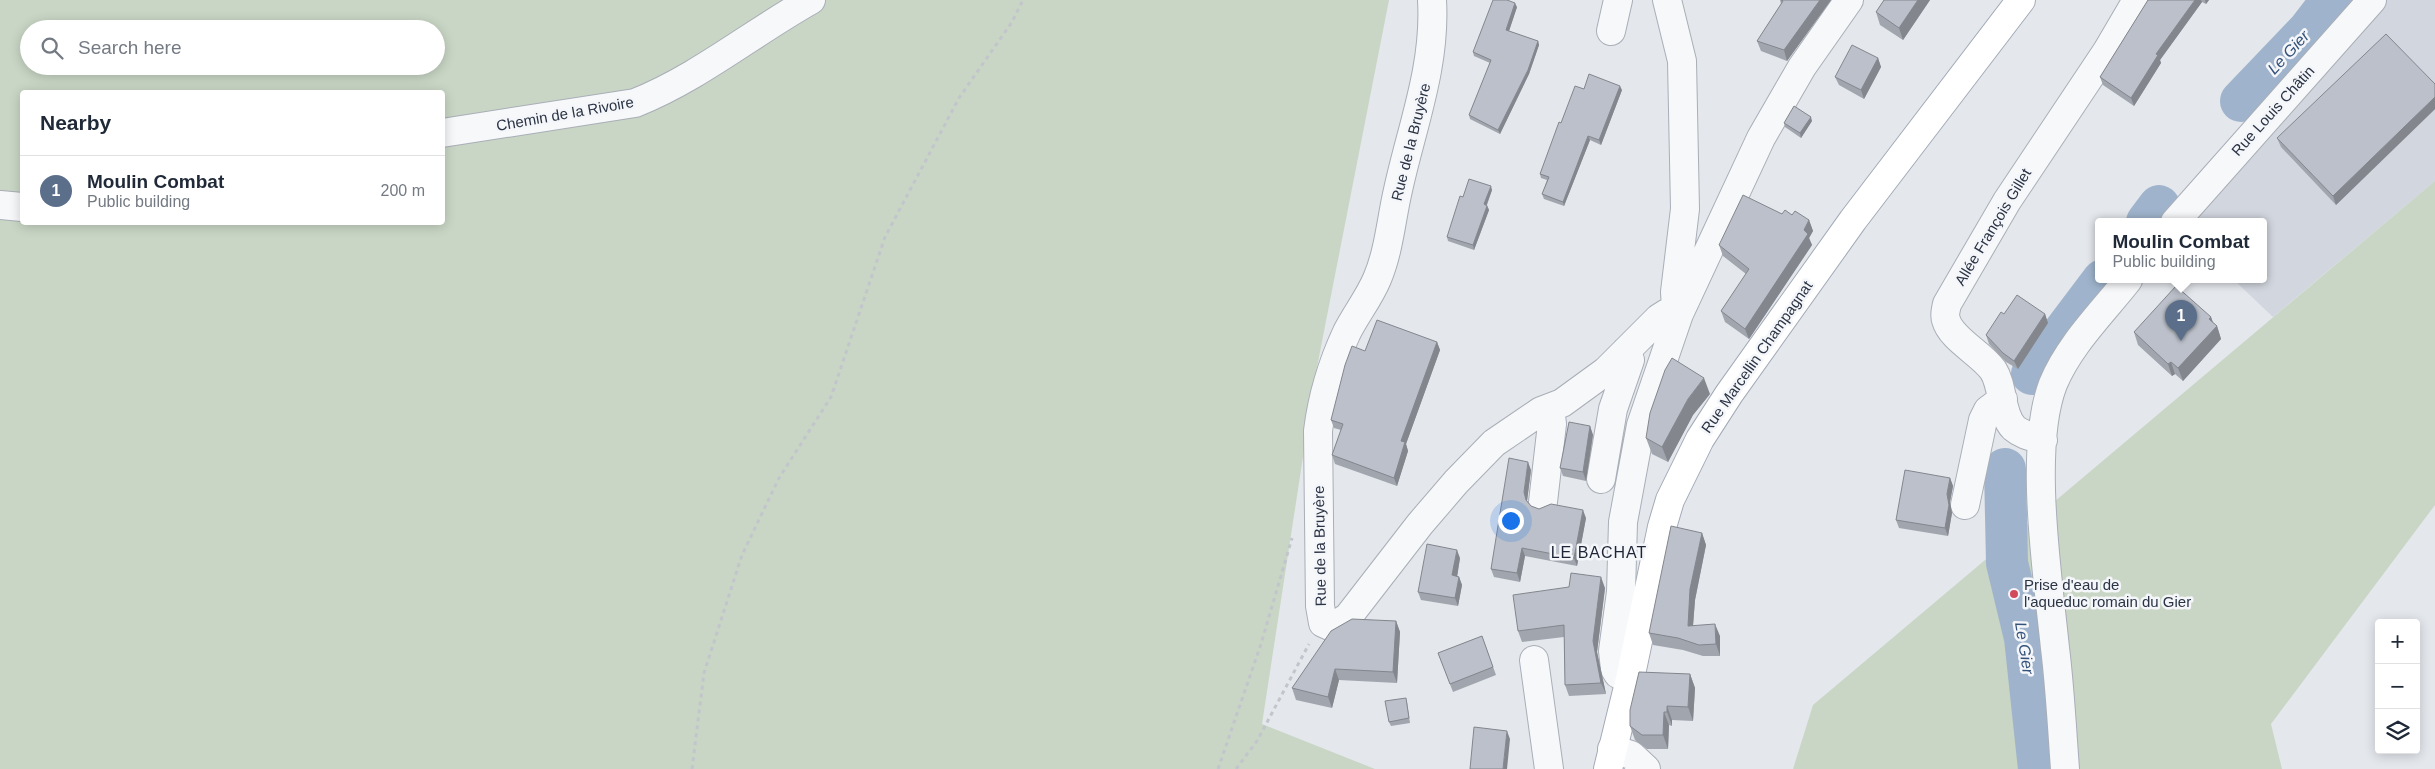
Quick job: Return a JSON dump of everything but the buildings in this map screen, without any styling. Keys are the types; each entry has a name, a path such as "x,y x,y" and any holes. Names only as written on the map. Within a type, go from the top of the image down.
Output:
{"main road":[{"name":"Rue Marcellin Champagnat","path":"1610,759 1630,679 1662,528 1670,500 1700,439 1729,394 1853,220 2021,0"}],"street":[{"name":"Chemin de la Rivoire","path":"445,133 635,103 664,92 776,19 811,0"},
{"name":"Rue de la Bruyère","path":"1432,0 1432,40 1428,71 1397,192 1385,255 1367,300 1340,349 1320,417 1318,431 1320,606 1323,623 1332,627 1348,617 1420,524 1456,482 1494,443 1541,411 1562,403 1606,371 1659,318 1667,314 1679,314"},
{"path":"1611,30 1618,0"},
{"path":"1666,0 1682,62 1685,209 1675,292 1676,307 1679,314"},
{"path":"1630,679 1618,674 1614,660 1622,573 1623,522 1641,424 1679,314 1761,138 1792,84 1849,0"},
{"path":"1792,84 1798,88 1807,81 1869,0"},
{"name":"Allée François Gillet","path":"2042,440 2023,434 2013,427 2007,416 1993,371 1982,356 1953,332 1945,318 1947,304 2006,201 2107,51 2137,0"},
{"name":"Rue Louis Châtin","path":"2179,218 2372,0"},
{"path":"0,205 20,207"},
{"path":"2065,769 2043,506 2042,440 2046,410 2061,366 2073,348 2126,283"},
{"path":"1601,479 1613,409 1630,360 1626,351"},
{"path":"1965,505 1983,420 1988,410 2003,399"},
{"path":"1543,502 1552,424 1550,408"},
{"path":"1534,660 1549,769"},
{"path":"1610,759 1631,755 1646,769"}],"path":[{"path":"692,769 704,673 742,554 779,478 831,397 885,237 959,98 1012,22 1023,0"},
{"path":"1218,769 1261,644 1294,531"},
{"path":"1236,769 1257,741 1317,629 1323,623"}],"shaded area":[{"path":"2316,0 2435,0 2435,181 2273,317 2237,283 2267,283 2267,218 2196,218 2324,65"}],"green space":[{"path":"0,0 1389,0 1316,372 1262,724 1375,769 0,769"},
{"path":"2435,181 2435,505 2271,724 2282,769 1793,769 1813,705"}],"waterway":[{"name":"Le Gier","path":"2241,101 2308,31 2332,0"},
{"name":"Le Gier","path":"2150,218 2159,206"},
{"name":"Le Gier","path":"2032,374 2101,283"},
{"name":"Le Gier","path":"2005,469 2007,563 2025,638 2039,769"}],"place":[{"name":"Moulin Combat","path":"2181,341"},
{"name":"Prise d'eau de l'aqueduc romain du Gier","path":"2014,594"}],"district":[{"name":"LE BACHAT","path":"1599,552"}]}
